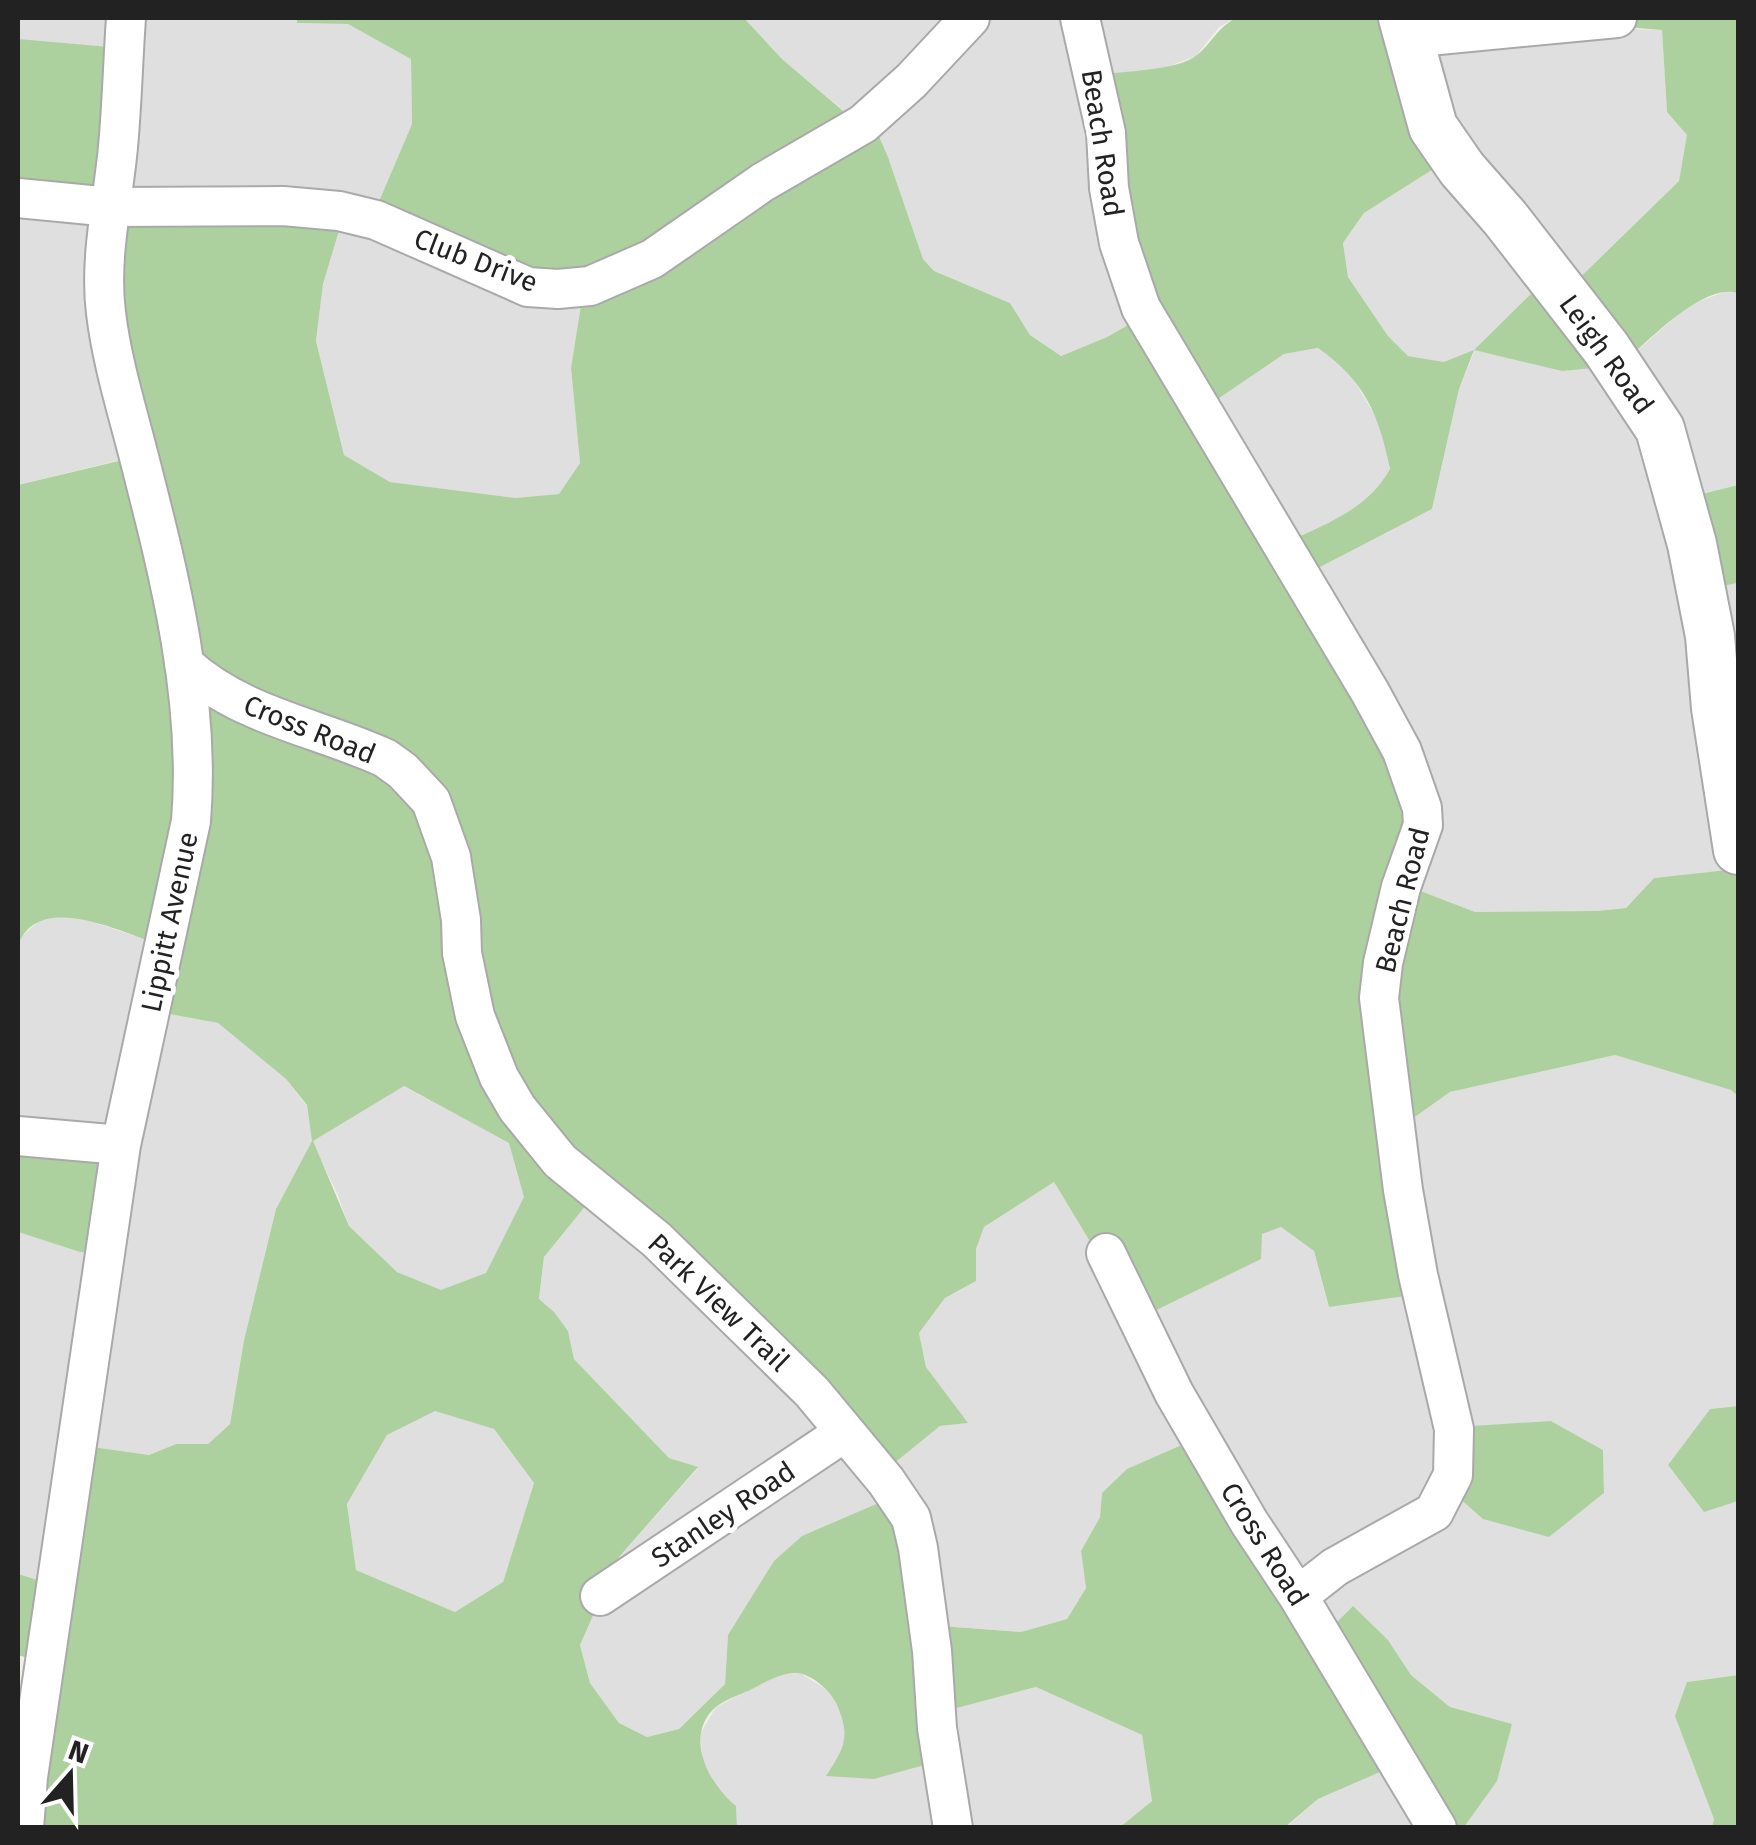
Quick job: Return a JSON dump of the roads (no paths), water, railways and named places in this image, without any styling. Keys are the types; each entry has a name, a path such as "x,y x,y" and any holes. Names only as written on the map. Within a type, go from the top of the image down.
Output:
{"street":[{"name":"Lippitt Avenue","path":"24,1828 28,1777 121,1145 191,821 195,775 184,664 162,549 117,372 106,312 104,272 126,18"},
{"name":"Club Drive","path":"18,198 111,207 283,206 339,212 376,220 528,287 590,286 652,259 762,182 864,124 970,18"},
{"name":"Beach Road","path":"1080,18 1106,133 1109,188 1119,243 1141,308 1370,692 1402,751 1422,808 1422,826 1401,888 1379,998 1402,1190 1454,1429 1454,1475 1434,1512 1334,1567 1298,1596"},
{"path":"1405,28 1617,18"},
{"name":"Leigh Road","path":"1405,28 1433,126 1462,169 1606,348 1660,430 1692,544 1710,636 1716,708 1738,850"},
{"name":"Cross Road","path":"184,664 205,683 243,704 384,758 432,801"},
{"name":"Park View Trail","path":"432,801 451,857 462,953 476,1016 499,1077 517,1108 560,1161 657,1240 812,1392 886,1481 911,1518 932,1651 936,1728 953,1828"},
{"path":"18,1136 121,1145"},
{"name":"Cross Road","path":"1106,1253 1174,1393 1437,1828"},
{"name":"Stanley Road","path":"600,1596 846,1432"}]}
